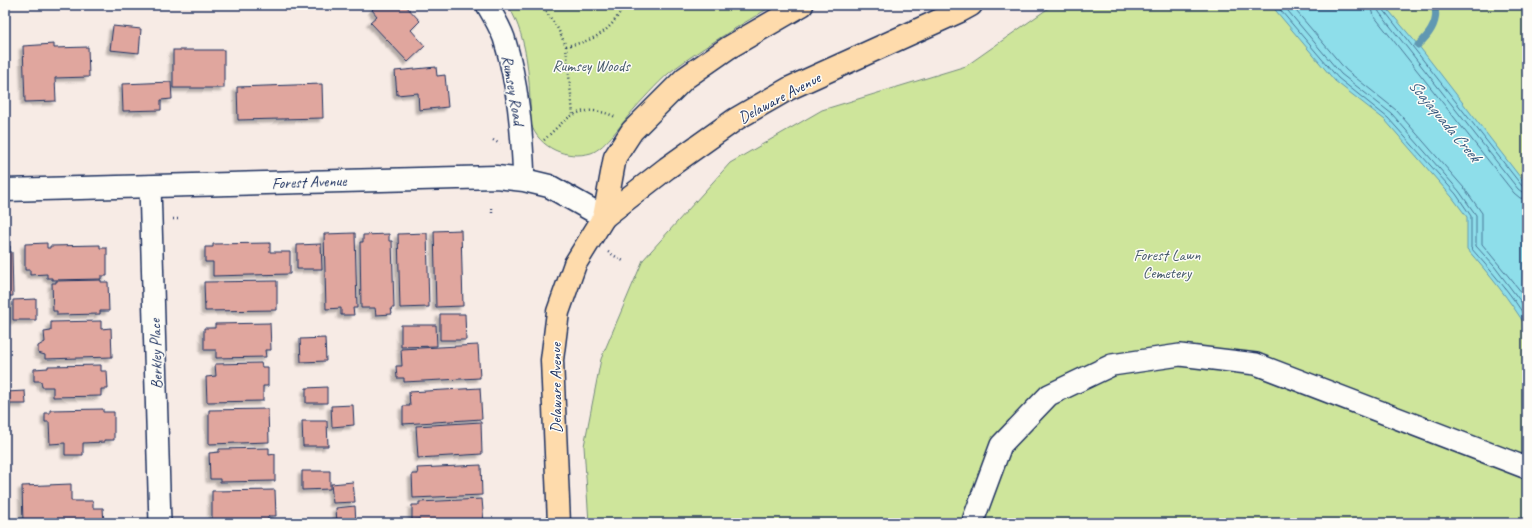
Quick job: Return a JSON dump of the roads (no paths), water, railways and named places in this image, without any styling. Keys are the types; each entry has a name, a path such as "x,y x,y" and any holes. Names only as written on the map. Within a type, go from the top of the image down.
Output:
{"main road":[{"name":"Delaware Avenue","path":"604,217 615,157 632,131 685,78 728,48 802,5"},
{"name":"Delaware Avenue","path":"559,523 552,360 558,312 575,264 604,217 667,168 736,119 790,88 971,5"}],"street":[{"name":"Rumsey Road","path":"487,5 504,37 512,71 522,143 524,180"},
{"name":"Forest Avenue","path":"5,190 486,176 524,180 549,186 604,217"},
{"name":"Berkley Place","path":"150,186 160,523"},
{"path":"974,523 974,518 1001,445 1049,395 1112,365 1180,355 1256,364 1527,468"}],"water":[{"name":"Scajaquada Creek","path":"1271,5 1384,5 1418,45 1527,186 1527,328 1499,287 1467,249 1467,217 1452,197 1385,120 1335,81"}],"waterway":[{"path":"1418,45 1426,37 1432,27 1436,17 1434,5"}],"park label":[{"name":"Rumsey Woods","path":"591,65"},
{"name":"Forest Lawn Cemetery","path":"1167,263"}]}
